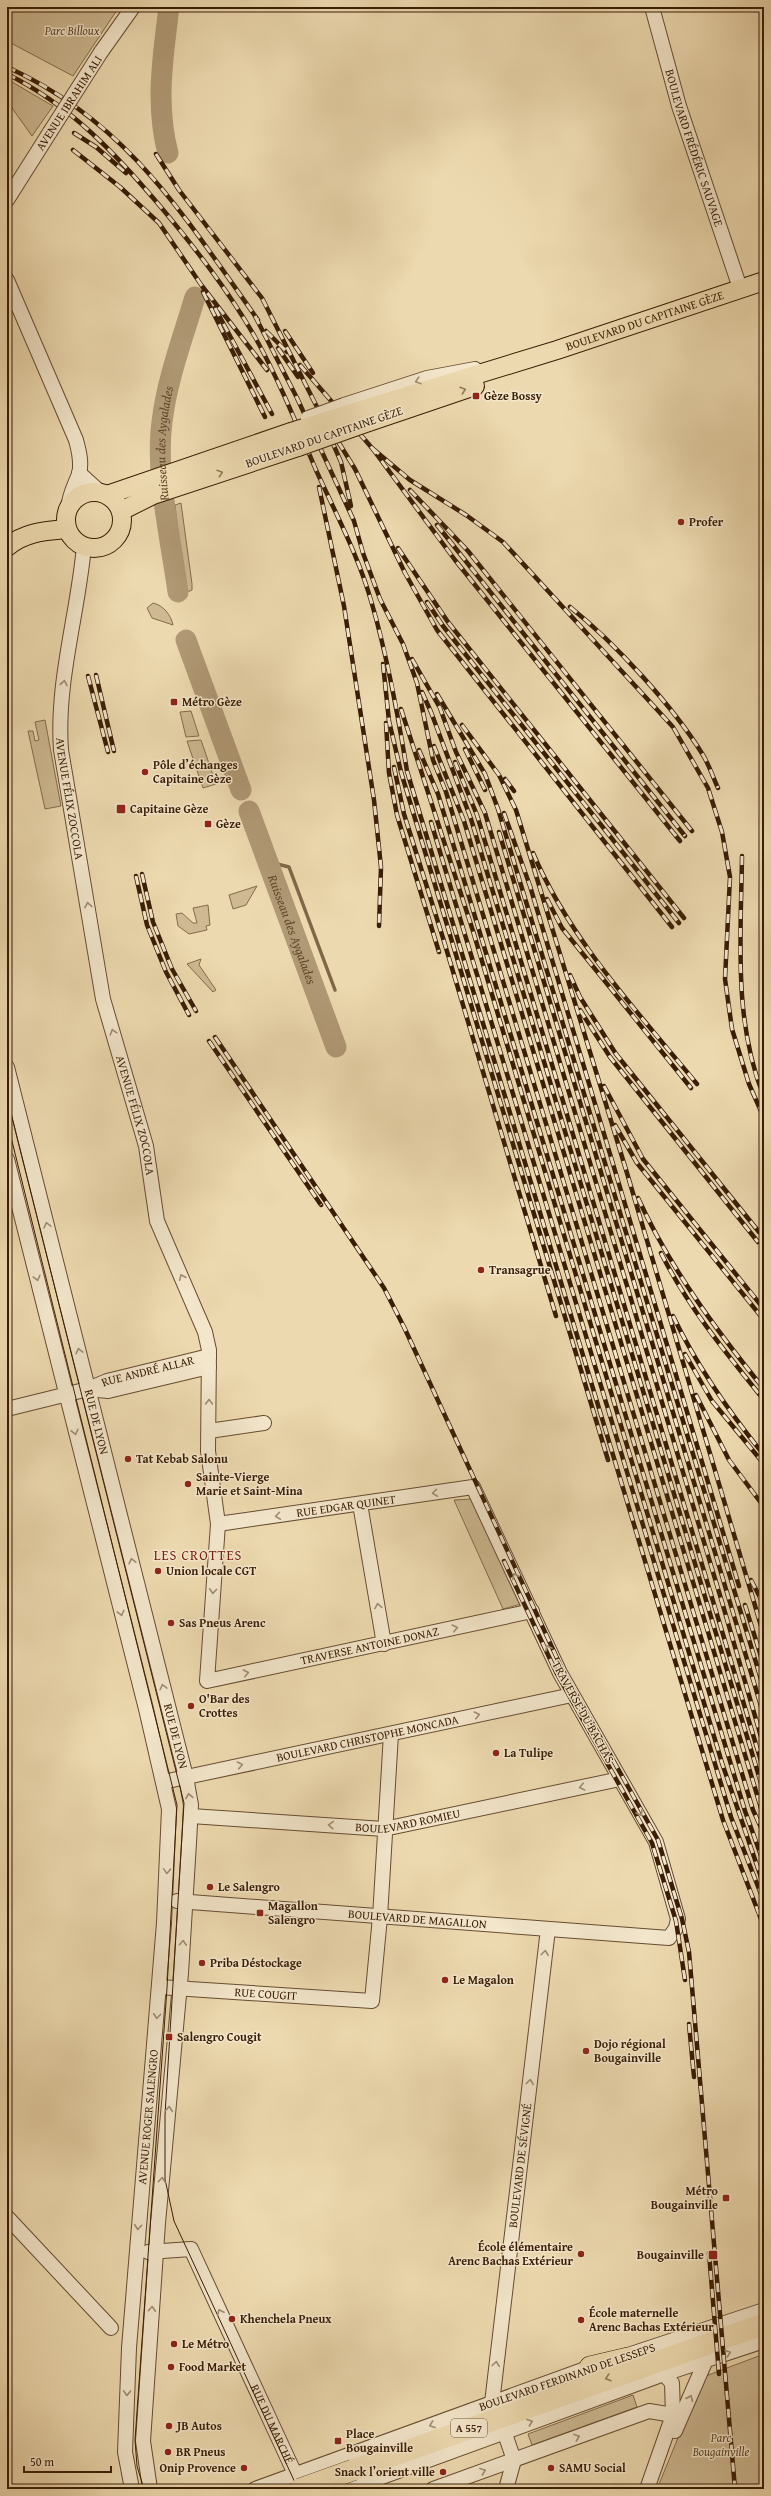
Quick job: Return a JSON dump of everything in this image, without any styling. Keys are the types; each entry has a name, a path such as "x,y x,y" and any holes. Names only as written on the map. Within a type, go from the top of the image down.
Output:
{"highway":[{"path":"588,2376 760,2331"},
{"name":"A 557","path":"297,2482 588,2376"}],"main road":[{"name":"BOULEVARD DU CAPITAINE GÈZE","path":"7,532 67,517 72,501 82,494 110,491 151,482 352,414 474,386 525,360 764,281"},
{"name":"BOULEVARD DU CAPITAINE GÈZE","path":"121,511 151,482"},
{"path":"7,548 14,541 67,517 73,538 84,546 100,547 114,540 121,528 121,511 110,491"}],"street":[{"name":"AVENUE IBRAHIM ALI","path":"7,200 101,52 133,7"},
{"name":"BOULEVARD FRÉDÉRIC SAUVAGE","path":"652,7 679,106 740,288"},
{"path":"7,280 76,440 80,456 79,473 68,495 67,517"},
{"name":"BOULEVARD DU CAPITAINE GÈZE","path":"180,472 352,414 449,372 525,360"},
{"path":"79,473 110,491"},
{"name":"AVENUE FÉLIX ZOCCOLA","path":"84,546 80,586 59,716 61,750 102,999 146,1146 157,1221 205,1332 209,1361 208,1451 218,1524 207,1681"},
{"name":"RUE DE LYON","path":"7,1067 186,1777"},
{"name":"RUE DE LYON","path":"7,1159 154,1746"},
{"name":"RUE ANDRÉ ALLAR","path":"7,1409 88,1389 108,1391 209,1361"},
{"path":"209,1431 264,1423"},
{"name":"RUE EDGAR QUINET","path":"218,1524 473,1487"},
{"name":"TRAVERSE DU BACHAS","path":"473,1487 572,1695 656,1842 678,1919 676,1928 669,1938"},
{"path":"360,1504 384,1644"},
{"name":"TRAVERSE ANTOINE DONAZ","path":"207,1681 532,1611"},
{"name":"BOULEVARD CHRISTOPHE MONCADA","path":"163,1782 572,1695"},
{"path":"380,1917 390,1734"},
{"name":"AVENUE ROGER SALENGRO","path":"132,2489 125,2452 129,2348 166,1901 169,1809 154,1746"},
{"name":"AVENUE ROGER SALENGRO","path":"150,2489 143,2441 156,2251 180,1988 186,1902 191,1816 186,1777"},
{"name":"BOULEVARD ROMIEU","path":"191,1816 384,1829 620,1779"},
{"name":"BOULEVARD DE MAGALLON","path":"166,1901 669,1938"},
{"name":"RUE COUGIT","path":"159,1987 372,2001 380,1917"},
{"name":"BOULEVARD DE SÉVIGNÉ","path":"492,2403 548,1929"},
{"path":"7,2217 111,2328"},
{"name":"RUE DU MARCHÉ","path":"136,2253 191,2249 297,2482"},
{"name":"BOULEVARD FERDINAND DE LESSEPS","path":"326,2463 492,2403 588,2376 764,2310"},
{"path":"349,2489 504,2431 706,2360 760,2331"},
{"path":"647,2489 706,2360"},
{"path":"655,2471 673,2415 672,2383 664,2374"},
{"path":"433,2489 649,2411 673,2415"},
{"path":"504,2431 514,2460 506,2489"},
{"path":"255,2489 297,2482 326,2463 335,2489"}],"green space":[{"name":"Parc Billoux","path":"7,7 119,7 73,76 7,41"},
{"path":"7,79 53,106 32,136 7,101"},
{"path":"181,503 192,584 192,590 185,593 175,505"},
{"path":"153,603 157,604 166,611 173,625 152,618 147,608"},
{"path":"191,711 199,736 186,737 180,712"},
{"path":"45,720 61,806 45,809 28,731 33,731 35,741 39,740 35,722"},
{"path":"201,740 216,784 203,788 187,741"},
{"path":"257,886 246,905 233,909 229,895"},
{"path":"208,905 210,925 206,926 207,930 189,934 178,926 176,914 182,913 193,923 197,923 193,908"},
{"path":"201,959 199,965 216,990 213,992 187,964"},
{"path":"473,1499 521,1604 503,1609 454,1500"},
{"name":"Parc Bougainville","path":"764,2354 764,2489 657,2489 703,2377"},
{"path":"633,2395 637,2407 532,2445 528,2434"}],"waterway":[{"name":"Ruisseau des Aygalades","path":"168,153 162,117 161,80 169,7"},
{"name":"Ruisseau des Aygalades","path":"178,592 162,484 160,442 164,406 176,359 195,297"},
{"name":"Ruisseau des Aygalades","path":"186,640 241,790"},
{"name":"Ruisseau des Aygalades","path":"249,811 336,1047"},
{"path":"263,848 277,864 289,867 335,990"}],"tram line":[{"path":"7,1097 184,1803 165,2115 165,2179 174,2221 298,2489"},
{"path":"7,1121 177,1805 167,1988 135,2440 137,2466 144,2489"}],"railway":[{"path":"7,67 49,89 87,115 120,144 150,175 178,209 205,244 258,320"},
{"path":"7,74 30,86 71,115 126,167 186,238 234,303 264,353 361,569 378,625 388,666 407,771 723,1820 764,1927"},
{"path":"74,133 96,147 126,173"},
{"path":"73,150 120,187 159,223 202,286 267,370"},
{"path":"156,154 179,190 262,298 318,409 355,469 405,573 437,630 672,927"},
{"path":"203,292 265,417"},
{"path":"215,308 272,414"},
{"path":"255,316 297,398 354,521 363,553 380,599 403,644 417,683 433,760 446,792 753,1810 764,1834"},
{"path":"266,331 287,352"},
{"path":"285,331 313,373"},
{"path":"278,348 298,377"},
{"path":"300,365 372,448 455,560 680,841"},
{"path":"331,439 341,462 351,506"},
{"path":"372,448 410,480 466,515 503,542 673,727 708,788 722,832 730,877 725,979 732,1029 749,1084 764,1118"},
{"path":"319,487 344,606 374,800 381,867 379,926"},
{"path":"410,490 468,551 692,831"},
{"path":"437,525 685,836"},
{"path":"398,548 448,622 684,918"},
{"path":"427,602 443,626 679,923"},
{"path":"570,607 606,638 660,696 691,736 703,755 718,788"},
{"path":"412,659 440,708 456,752 485,813 722,1602 764,1747"},
{"path":"383,664 389,721 401,772 608,1460"},
{"path":"96,675 114,751"},
{"path":"88,676 108,752"},
{"path":"422,692 471,819 764,1793"},
{"path":"437,694 485,774 498,809 764,1689"},
{"path":"401,709 473,931 722,1763 764,1886"},
{"path":"386,723 389,773 397,815 439,952"},
{"path":"462,725 499,775 516,810 627,1173 764,1636"},
{"path":"434,746 464,821 764,1818"},
{"path":"465,749 485,790"},
{"path":"419,750 438,794 745,1811 764,1864"},
{"path":"455,762 477,815 764,1771"},
{"path":"394,767 404,814 443,938 556,1316"},
{"path":"505,779 514,791"},
{"path":"504,813 530,886 739,1586"},
{"path":"431,822 731,1817 764,1902"},
{"path":"499,832 764,1716"},
{"path":"533,853 548,885 585,945 628,1002 697,1084"},
{"path":"742,856 740,948 743,1009 747,1039 754,1068 764,1097"},
{"path":"142,874 153,922 172,969 196,1011"},
{"path":"136,876 147,925 166,972 189,1015"},
{"path":"547,899 562,928 691,1088"},
{"path":"570,975 580,997 616,1054 759,1232"},
{"path":"580,1010 610,1057 758,1242"},
{"path":"215,1037 384,1288 404,1327 563,1671 658,1840 682,1919 689,1952 735,2489"},
{"path":"209,1041 321,1205"},
{"path":"604,1086 643,1159 764,1309"},
{"path":"615,1125 637,1163 764,1320"},
{"path":"638,1198 664,1249 679,1274 711,1321 764,1389"},
{"path":"661,1253 695,1311 764,1400"},
{"path":"673,1316 692,1353 714,1388 764,1455"},
{"path":"685,1354 712,1401 764,1464"},
{"path":"696,1395 729,1460 764,1507"},
{"path":"504,1561 557,1674 652,1843 676,1921 685,1980"},
{"path":"751,1580 764,1605"},
{"path":"745,1605 764,1666"},
{"path":"689,2024 694,2077"},
{"path":"709,2253 719,2374"}],"place":[{"name":"Gèze Bossy","path":"476,396"},
{"name":"Profer","path":"681,522"},
{"name":"Métro Gèze","path":"174,702"},
{"name":"Pôle d’échanges Capitaine Gèze","path":"145,772"},
{"name":"Capitaine Gèze","path":"121,809"},
{"name":"Gèze","path":"208,824"},
{"name":"Transagrue","path":"481,1270"},
{"name":"Tat Kebab Salonu","path":"128,1459"},
{"name":"Sainte-Vierge Marie et Saint-Mina","path":"188,1484"},
{"name":"Union locale CGT","path":"158,1571"},
{"name":"Sas Pneus Arenc","path":"171,1623"},
{"name":"O'Bar des Crottes","path":"191,1706"},
{"name":"La Tulipe","path":"496,1753"},
{"name":"Le Salengro","path":"210,1887"},
{"name":"Magallon Salengro","path":"260,1913"},
{"name":"Priba Déstockage","path":"202,1963"},
{"name":"Le Magalon","path":"445,1980"},
{"name":"Salengro Cougit","path":"169,2037"},
{"name":"Dojo régional Bougainville","path":"586,2051"},
{"name":"Métro Bougainville","path":"726,2198"},
{"name":"École élémentaire Arenc Bachas Extérieur","path":"581,2254"},
{"name":"Bougainville","path":"713,2255"},
{"name":"Khenchela Pneux","path":"232,2319"},
{"name":"École maternelle Arenc Bachas Extérieur","path":"581,2320"},
{"name":"Le Métro","path":"174,2344"},
{"name":"Food Market","path":"171,2367"},
{"name":"JB Autos","path":"169,2426"},
{"name":"Place Bougainville","path":"338,2441"},
{"name":"BR Pneus","path":"168,2452"},
{"name":"Onip Provence","path":"244,2468"},
{"name":"SAMU Social","path":"551,2468"},
{"name":"Snack l’orient ville","path":"443,2472"}],"district":[{"name":"LES CROTTES","path":"198,1555"}]}
